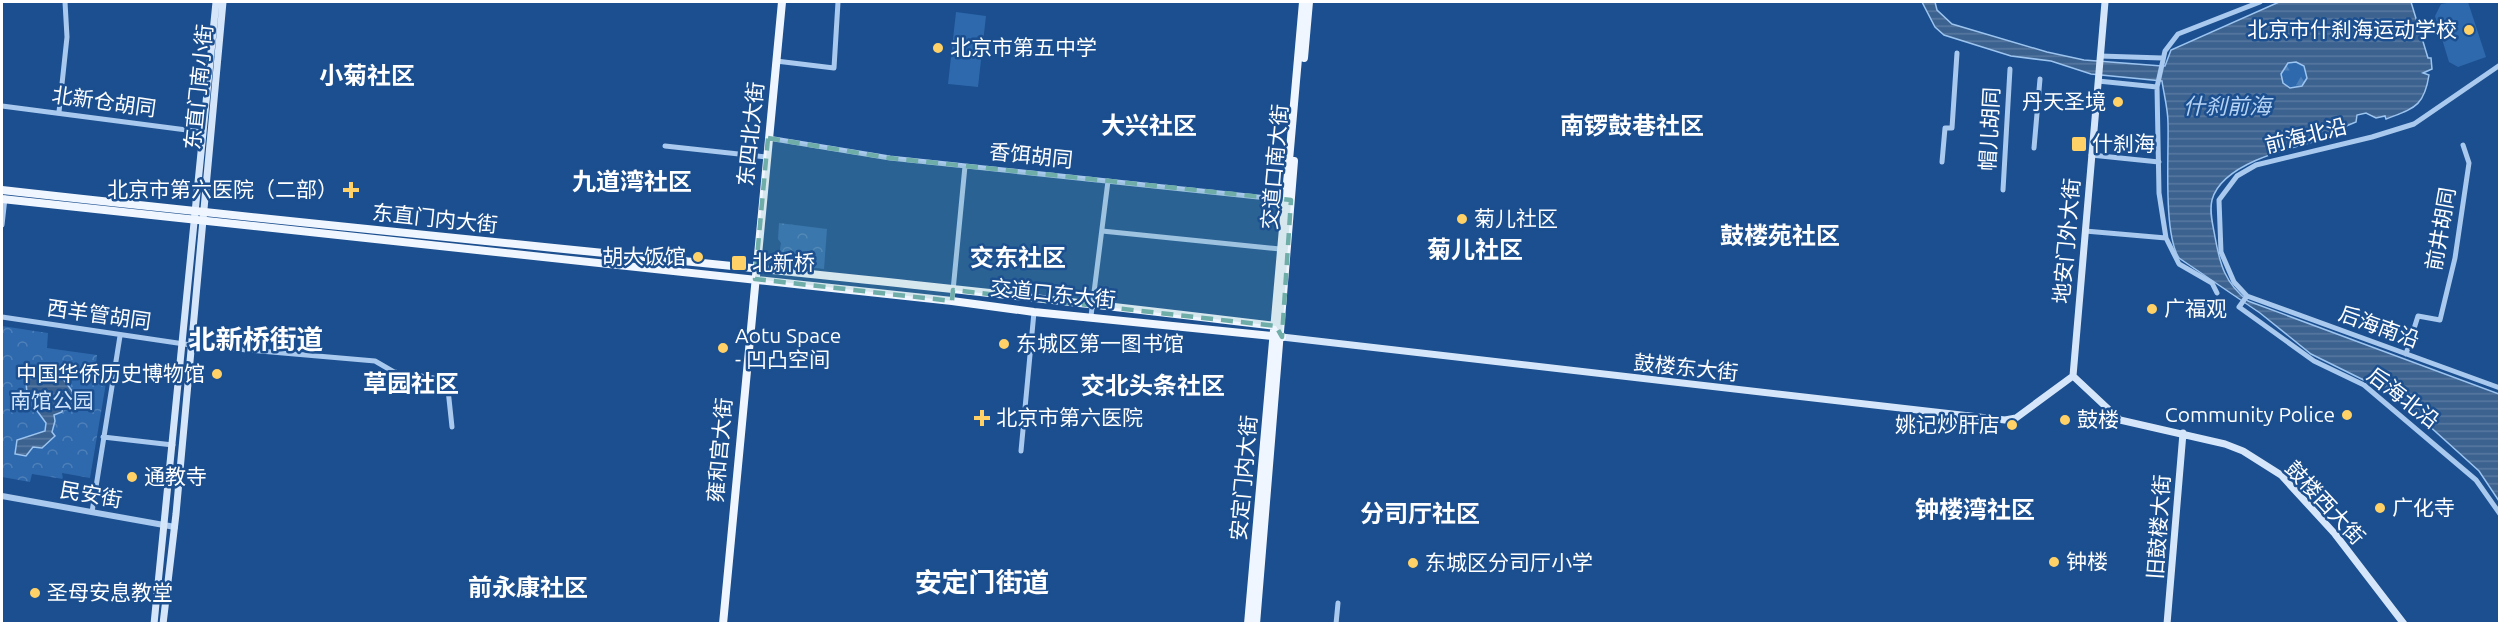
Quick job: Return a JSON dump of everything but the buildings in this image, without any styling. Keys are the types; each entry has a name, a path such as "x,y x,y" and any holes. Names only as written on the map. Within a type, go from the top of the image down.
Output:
{"main road":[{"name":"东直门南小街","path":"199,215 202,132 216,2"},
{"name":"东直门南小街","path":"199,215 224,2"},
{"name":"东四北大街","path":"755,279 782,2"},
{"name":"交道口南大街","path":"1278,336 1303,2"},
{"name":"交道口南大街","path":"1278,336 1276,326 1280,249 1309,2"},
{"name":"地安门外大街","path":"2073,376 2105,2"},
{"name":"东直门内大街","path":"3,195 756,269"},
{"name":"东直门内大街","path":"199,215 755,279"},
{"path":"154,624 181,343 199,215"},
{"path":"163,624 191,345 199,215"},
{"name":"交道口东大街","path":"756,269 1276,326"},
{"name":"交道口东大街","path":"755,279 1035,312 1278,336"},
{"name":"雍和宫大街","path":"723,624 755,279"},
{"name":"鼓楼东大街","path":"1278,336 2005,420 2016,418 2073,376"},
{"name":"安定门内大街","path":"1248,624 1278,336"},
{"name":"安定门内大街","path":"1256,624 1278,336"},
{"name":"鼓楼西大街","path":"2073,376 2120,420 2183,433 2243,451 2281,475 2335,534 2404,624"},
{"name":"旧鼓楼大街","path":"2167,624 2183,433"}],"street":[{"path":"59,112 67,37 65,2"},
{"path":"776,61 834,68 838,2"},
{"path":"2217,293 2212,283 2179,264 2166,238 2161,209 2157,87 2162,58 2178,34 2260,2"},
{"path":"1942,162 1945,128 1952,128 1957,53"},
{"path":"2100,56 2162,58"},
{"name":"前海北沿","path":"2246,297 2229,273 2220,252 2217,211 2219,200 2228,185 2248,168 2414,124 2499,65"},
{"name":"帽儿胡同","path":"2003,190 2010,69"},
{"path":"2034,148 2040,80"},
{"path":"2098,81 2157,87"},
{"name":"北新仓胡同","path":"2,106 202,132"},
{"name":"香饵胡同","path":"768,138 890,158 1287,200"},
{"name":"前井胡同","path":"2406,354 2418,316 2440,320 2455,258 2469,163 2463,144"},
{"path":"665,146 767,157"},
{"path":"2091,155 2159,162"},
{"path":"952,301 965,166"},
{"path":"1091,316 1108,181"},
{"path":"2,225 3,195"},
{"path":"1102,231 1280,249"},
{"path":"2085,231 2166,238"},
{"name":"后海北沿","path":"2246,297 2240,306 2314,361 2364,385 2476,480 2499,514"},
{"name":"后海南沿","path":"2246,297 2499,388"},
{"path":"1021,451 1035,312"},
{"name":"西羊管胡同","path":"2,317 191,345 375,361 394,372 447,380 453,427"},
{"path":"92,512 120,336"},
{"path":"103,437 173,445"},
{"name":"民安街","path":"2,496 174,527"},
{"path":"1335,624 1338,603"}],"highlighted area":[{"path":"768,138 890,158 1291,200 1282,337 1276,326 953,290 952,301 755,279"}],"green space":[{"path":"2468,2 2486,57 2458,67 2449,62 2435,16 2441,4"},
{"path":"956,12 986,16 978,87 948,84"},
{"path":"2294,62 2303,66 2307,75 2303,84 2294,88 2285,84 2281,75 2285,66"},
{"path":"779,223 827,229 824,269 778,263 781,243 778,239"},
{"name":"南馆公园","path":"2,326 48,333 47,348 97,355 95,375 107,377 90,478 62,473 63,479 32,474 30,482 2,477"}],"water":[{"name":"什刹前海","path":"1922,2 1935,2 1937,10 1952,24 2047,52 2084,60 2165,66 2171,50 2279,2 2411,2 2428,58 2431,58 2432,69 2423,73 2429,75 2421,100 2411,109 2386,119 2385,116 2376,118 2366,113 2357,115 2356,122 2339,129 2340,135 2287,149 2248,164 2219,186 2212,200 2212,223 2225,273 2234,287 2248,301 2499,394 2499,501 2479,471 2396,396 2311,354 2260,313 2179,258 2174,246 2169,213 2168,118 2162,81 2091,74 2051,61 2011,56 1944,35 1935,27","holes":["2296,62 2304,66 2307,78 2302,86 2290,88 2283,83 2281,74 2288,63"]},
{"path":"34,366 41,366 49,380 61,376 73,394 75,407 63,406 62,412 54,415 52,432 55,436 42,448 33,447 26,456 15,454 17,440 45,431 46,423 35,408 38,405 48,409 51,407 44,395 32,396 27,392 25,374"}],"place":[{"name":"北京市什刹海运动学校","path":"2469,30"},
{"name":"北京市第五中学","path":"938,48"},
{"name":"丹天圣境","path":"2118,102"},
{"name":"什刹海","path":"2079,144"},
{"name":"北京市第六医院（二部）","path":"351,190"},
{"name":"菊儿社区","path":"1462,219"},
{"name":"胡大饭馆","path":"698,257"},
{"name":"北新桥","path":"739,263"},
{"name":"广福观","path":"2152,309"},
{"name":"东城区第一图书馆","path":"1004,344"},
{"name":"Aotu Space - 凹凸空间","path":"723,348"},
{"name":"中国华侨历史博物馆","path":"217,374"},
{"name":"Community Police","path":"2347,415"},
{"name":"北京市第六医院","path":"982,418"},
{"name":"鼓楼","path":"2065,420"},
{"name":"姚记炒肝店","path":"2012,425"},
{"name":"通教寺","path":"132,477"},
{"name":"广化寺","path":"2380,508"},
{"name":"钟楼","path":"2054,562"},
{"name":"东城区分司厅小学","path":"1413,563"},
{"name":"圣母安息教堂","path":"35,593"}],"district":[{"name":"小菊社区","path":"367,76"},
{"name":"大兴社区","path":"1149,126"},
{"name":"南锣鼓巷社区","path":"1632,126"},
{"name":"九道湾社区","path":"632,182"},
{"name":"鼓楼苑社区","path":"1780,236"},
{"name":"菊儿社区","path":"1475,250"},
{"name":"交东社区","path":"1018,258"},
{"name":"北新桥街道","path":"256,340"},
{"name":"草园社区","path":"411,384"},
{"name":"交北头条社区","path":"1153,386"},
{"name":"钟楼湾社区","path":"1975,510"},
{"name":"分司厅社区","path":"1420,514"},
{"name":"安定门街道","path":"982,583"},
{"name":"前永康社区","path":"528,588"}]}
